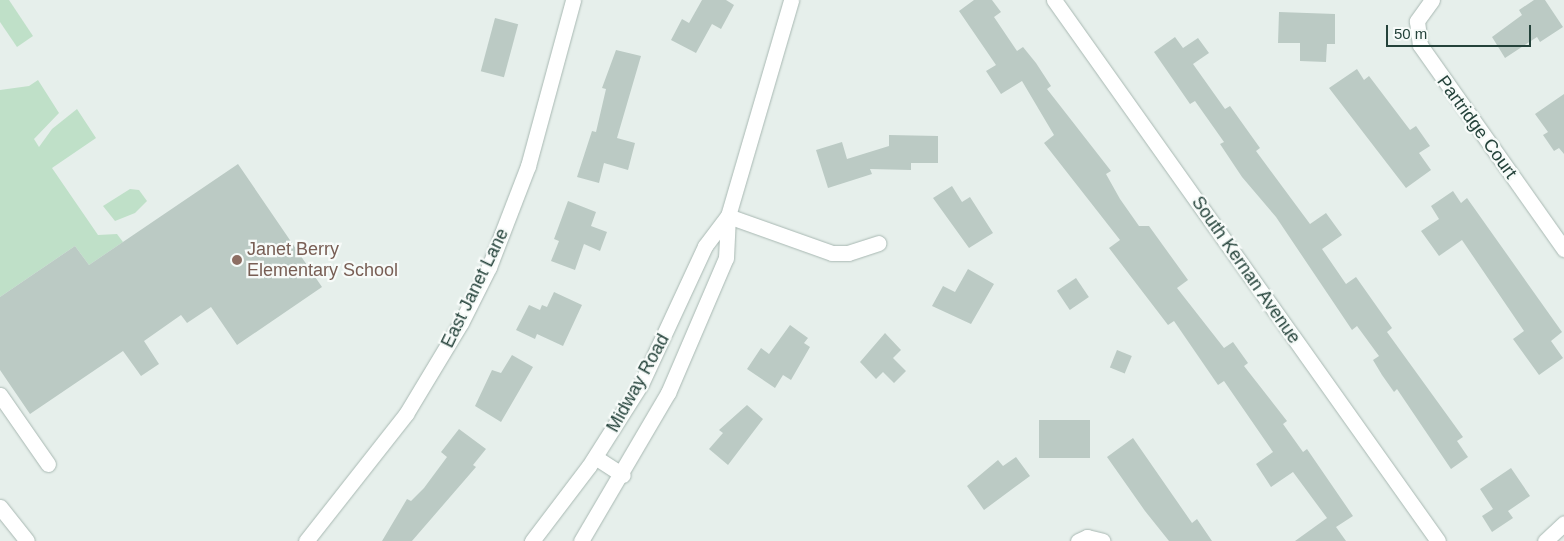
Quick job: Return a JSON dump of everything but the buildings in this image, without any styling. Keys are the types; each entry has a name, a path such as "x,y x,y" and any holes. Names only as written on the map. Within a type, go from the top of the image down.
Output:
{"street":[{"name":"East Janet Lane","path":"306,541 406,414 461,323 492,258 528,166 573,0"},
{"name":"Midway Road","path":"581,541 623,475 668,393 726,258 728,216 791,0"},
{"name":"South Kernan Avenue","path":"1054,0 1438,541"},
{"name":"Partridge Court","path":"1432,0 1417,21 1420,45 1564,249"},
{"name":"Midway Road","path":"532,541 595,457 667,333 705,246 728,216"},
{"path":"728,216 832,253 848,253 878,243"},
{"path":"0,395 48,464"},
{"path":"595,457 623,475"},
{"path":"0,507 27,541"},
{"path":"1545,541 1564,523"},
{"path":"1083,539 1103,541"}],"green space":[{"path":"0,0 9,0 33,36 17,47 0,22"},
{"path":"38,80 59,113 34,139 39,147 52,129 77,109 96,138 52,168 98,235 117,234 123,242 89,265 75,246 0,297 0,90 29,86"},
{"path":"130,189 139,190 147,201 135,213 115,221 103,206"}],"place":[{"name":"Janet Berry Elementary School","path":"237,260"}]}
